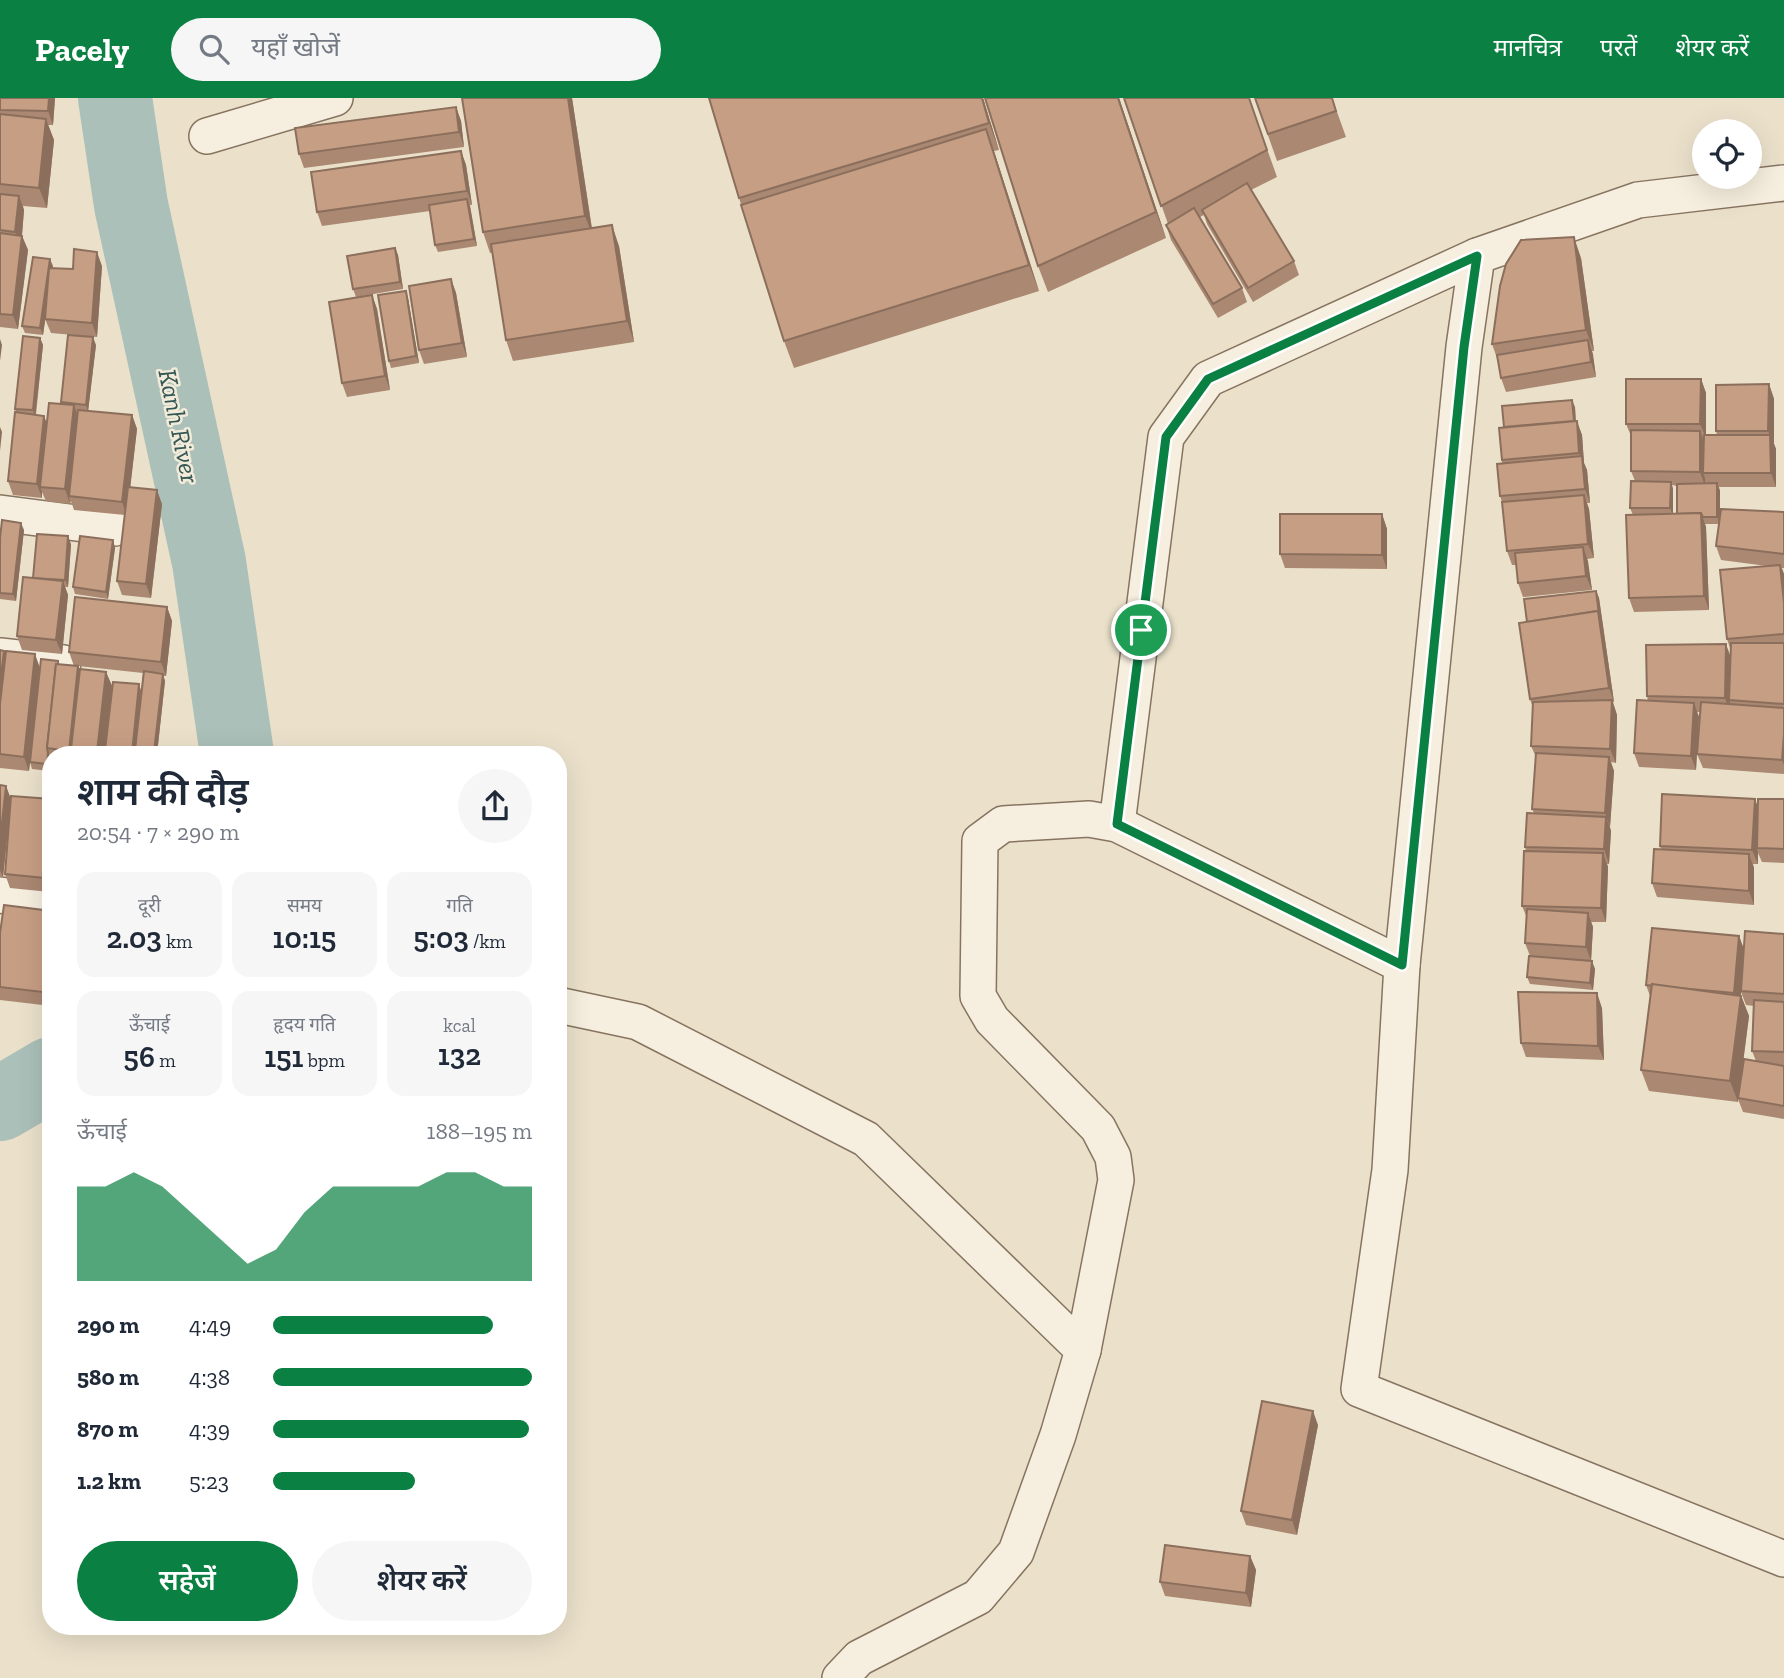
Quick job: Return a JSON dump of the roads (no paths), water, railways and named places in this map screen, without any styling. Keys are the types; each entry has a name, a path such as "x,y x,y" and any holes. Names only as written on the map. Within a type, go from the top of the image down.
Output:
{"street":[{"path":"207,136 335,98"},
{"path":"1117,824 1166,437 1208,379 1477,256 1639,200 1784,183"},
{"path":"1477,256 1464,347 1402,965 1390,1170 1359,1388 1784,1559"},
{"path":"0,513 115,528"},
{"path":"0,656 63,663"},
{"path":"840,1678 859,1658 978,1597 1016,1552 1058,1435 1083,1350 1116,1180 1113,1157 1098,1128 992,1020 978,996 981,841 1003,824 1088,819 1117,824 1402,965"},
{"path":"0,895 42,901"},
{"path":"567,1007 638,1022 866,1139 1083,1350"}],"waterway":[{"name":"Kanh River","path":"115,98 131,205 209,562 236,746"},
{"name":"Kanh River","path":"0,1104 42,1079"}]}
